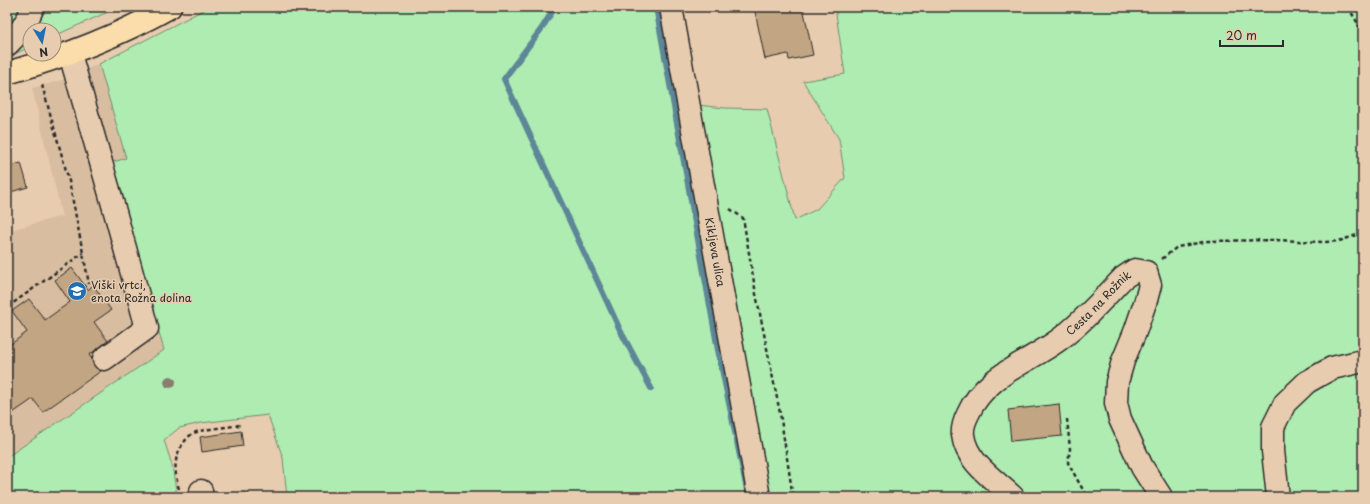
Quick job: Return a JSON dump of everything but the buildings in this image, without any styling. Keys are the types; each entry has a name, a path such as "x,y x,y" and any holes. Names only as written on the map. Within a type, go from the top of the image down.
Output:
{"main road":[{"path":"7,73 38,65 70,54 122,32 170,7"}],"street":[{"path":"7,45 19,33 28,19 33,7"},
{"name":"Kikljeva ulica","path":"671,7 759,497"},
{"path":"70,54 114,208 146,328 104,359"},
{"name":"Cesta na Rožnik","path":"1013,497 976,462 966,449 962,433 965,419 972,405 983,391 998,377 1061,339 1074,328 1123,278 1135,270 1146,272 1150,285 1135,332 1123,361 1117,382 1116,403 1120,419 1142,467 1161,497"},
{"path":"1278,497 1273,451 1273,427 1285,403 1307,382 1332,368 1363,361"}],"path":[{"path":"1348,7 1363,32"},
{"path":"38,65 69,181 89,284"},
{"path":"704,193 743,218 756,294 780,413 793,497"},
{"path":"1146,272 1177,247 1208,242 1276,240 1332,242 1363,233"},
{"path":"7,314 9,306 83,253"},
{"path":"1067,419 1070,449 1068,463 1087,497"},
{"path":"194,493 176,480 175,464 179,449 194,432 240,425"}],"shaded area":[{"name":"Viški vrtci, enota Rožna dolina","path":"99,64 126,158 111,163 164,350 7,457 7,231 62,216 32,88 59,81"}],"green space":[{"path":"7,7 119,7 62,32 62,22 22,22 22,50 7,57"},
{"path":"209,7 658,7 678,103 725,108 767,109 795,220 817,209 845,178 839,139 803,81 845,74 835,7 1363,7 1363,497 739,497 738,494 720,497 287,497 283,458 268,415 201,423 179,428 164,440 172,465 177,497 7,497 7,457 164,350 111,163 126,158 99,64"}],"waterway":[{"path":"555,7 542,28 504,79 621,332 651,388"},
{"path":"656,7 718,350 747,490"}],"place":[{"name":"Viški vrtci, enota Rožna dolina","path":"77,291"}]}
